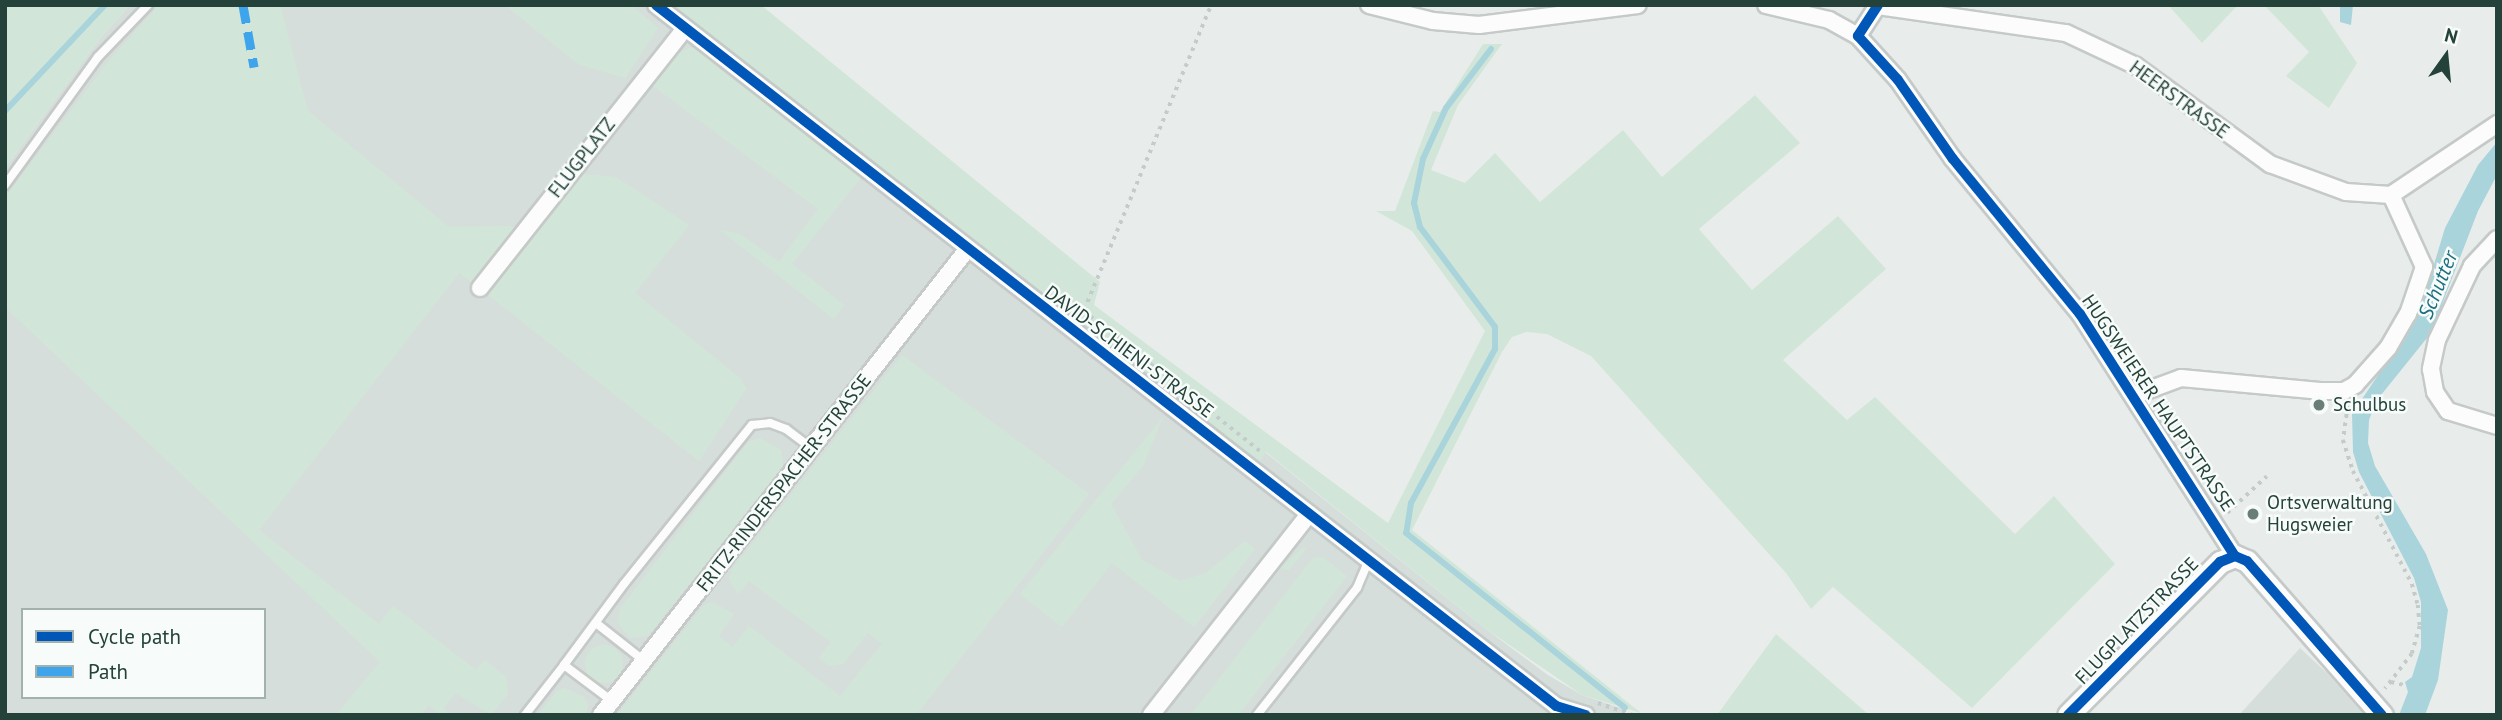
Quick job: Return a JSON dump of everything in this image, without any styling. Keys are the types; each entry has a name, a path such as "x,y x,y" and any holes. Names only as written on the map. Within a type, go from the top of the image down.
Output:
{"street":[{"name":"DAVID-SCHIENI-STRASSE","path":"656,5 966,251 1556,706 1586,715"},
{"path":"1369,5 1433,21 1479,25 1638,5"},
{"path":"1766,5 1829,20 1858,36 1878,5"},
{"name":"HEERSTRASSE","path":"1878,5 2066,33 2136,66 2270,164 2346,192 2391,195"},
{"name":"FLUGPLATZ","path":"480,288 685,28"},
{"name":"HUGSWEIERER HAUPTSTRASSE","path":"1858,36 1898,80 1953,159 2080,314 2136,395 2193,494 2216,522 2235,556 2247,561 2377,709"},
{"path":"2136,395 2181,378 2322,391 2344,391 2356,384 2388,348 2408,314 2424,267 2391,195 2497,124"},
{"path":"2497,239 2472,265 2437,340 2431,369 2435,392 2448,411 2497,426"},
{"name":"FRITZ-RINDERSPACHER-STRASSE","path":"601,715 966,251"},
{"path":"1152,715 1309,514"},
{"name":"FLUGPLATZSTRASSE","path":"2068,715 2220,562 2235,556"}],"lane":[{"path":"5,185 98,57 148,5"},
{"path":"524,715 752,425 770,423 786,429 811,448"},
{"path":"1257,715 1357,588 1369,560"},
{"path":"596,623 643,660"},
{"path":"564,665 612,701"}],"path":[{"path":"1074,332 1211,5"},
{"path":"2437,255 2464,262"},
{"path":"2356,384 2343,421 2343,440 2366,500 2412,584 2419,615 2412,654 2391,682 2377,709"},
{"path":"2216,522 2267,477"},
{"path":"2391,682 2404,685"}],"shaded area":[{"path":"130,5 673,5 1258,463 1265,452 1486,629 1548,675 1582,695 1626,710 1624,715 5,715 5,168 100,38"},
{"path":"2300,648 2328,674 2364,715 2239,715"}],"green space":[{"path":"5,5 130,5 100,38 5,168"},
{"path":"159,5 280,5 308,111 449,227 511,226 517,230 473,283 459,273 259,530 379,624 393,606 476,670 485,660 506,677 508,694 491,715 456,693 443,709 451,715 441,715 429,705 421,715 336,715 380,662 5,307 5,197 112,57"},
{"path":"505,5 631,5 658,28 625,78 578,64"},
{"path":"673,5 761,5 1100,282 1094,305 1388,523 1485,331 1412,231 1376,211 1395,211 1433,111 1440,112 1483,44 1502,44 1458,105 1431,170 1465,183 1495,153 1540,202 1623,130 1662,177 1755,95 1800,143 1699,229 1752,290 1838,216 1886,269 1783,360 1847,420 1875,397 2015,534 2054,496 2115,564 1972,708 1833,587 1811,609 1786,573 1591,356 1547,334 1527,332 1512,337 1502,352 1412,530 1641,713 1582,695 1486,629 1266,452 1258,464"},
{"path":"2168,5 2238,5 2202,43"},
{"path":"2264,5 2318,5 2357,63 2329,108 2286,76 2309,52"},
{"path":"689,48 698,48 863,175 792,264 844,305 834,319 720,230 740,234 779,262 818,209 652,85 679,53"},
{"path":"582,174 616,177 689,225 635,293 741,379 746,389 699,461 487,294"},
{"path":"902,355 1089,494 916,715 617,715 704,605 712,602 734,614 719,636 733,647 749,626 840,696 882,644 868,633 843,664 830,666 819,658 831,642 749,581 738,594 729,579 732,569"},
{"path":"1163,417 1143,466 1111,504 1142,560 1180,581 1206,573 1245,541 1255,549 1194,627 1112,563 1062,627 1020,594"},
{"path":"760,438 781,450 783,466 648,636 630,638 618,623 620,609 749,441"},
{"path":"1304,547 1306,549 1289,570 1280,568"},
{"path":"1322,557 1347,576 1238,715 1191,715 1313,558"},
{"path":"1776,634 1869,715 1717,715"},
{"path":"604,645 617,651 623,664 617,677 604,683 591,677 585,664 591,651"},
{"path":"565,688 584,697 588,705 586,715 538,715 557,691"}],"water":[{"path":"2340,5 2353,5 2351,25 2340,22"},
{"name":"Schutter","path":"2497,142 2497,175 2478,211 2431,333 2377,400 2369,420 2368,443 2375,466 2426,554 2448,610 2438,680 2425,715 2399,715 2408,692 2405,682 2412,677 2421,648 2421,602 2414,578 2359,472 2353,452 2352,414 2419,314 2445,228 2478,165"}],"waterway":[{"path":"5,111 105,5"},
{"path":"1491,49 1446,108 1423,159 1414,203 1420,227 1495,327 1495,349 1411,503 1406,533 1625,708"}],"marked path":[{"path":"243,5 254,67"}],"cycle path":[{"path":"656,5 1556,706 1586,715"},
{"path":"1878,5 1858,36 1898,80 1953,159 2080,314 2235,556 2247,561 2382,715"},
{"path":"2068,715 2220,562 2235,556"}],"place":[{"name":"Schulbus","path":"2319,405"},
{"name":"Ortsverwaltung Hugsweier","path":"2253,514"}]}
